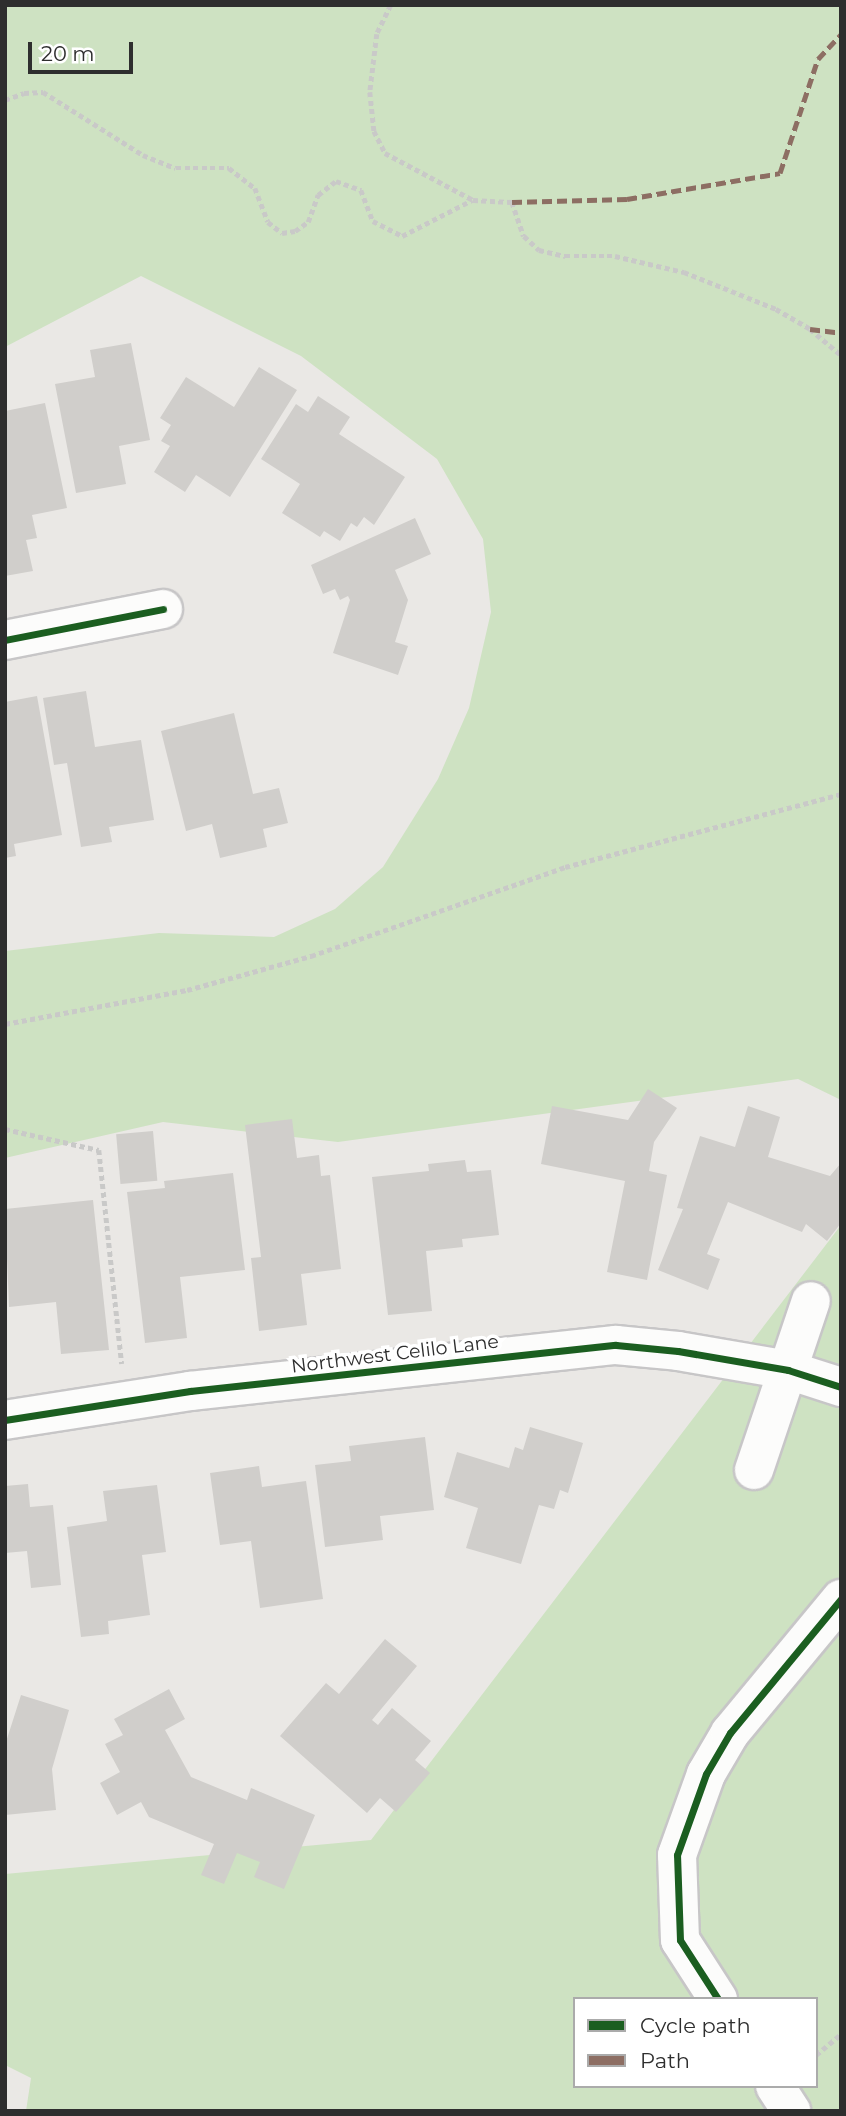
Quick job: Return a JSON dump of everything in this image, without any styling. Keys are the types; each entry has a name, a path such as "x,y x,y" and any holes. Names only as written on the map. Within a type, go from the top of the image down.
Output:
{"street":[{"path":"5,640 163,609"},
{"path":"754,1470 811,1301"},
{"name":"Northwest Celilo Lane","path":"5,1420 190,1391 617,1345 678,1351 788,1370 841,1387"},
{"path":"717,1997 680,1940 677,1856 706,1774 730,1734 841,1599"},
{"path":"776,2088 791,2111"}],"path":[{"path":"391,5 377,34 370,92 374,131 385,153 472,200 512,202 523,236 538,250 565,256 615,256 684,272 776,309 810,329 841,355"},
{"path":"5,100 24,93 43,92 143,155 176,168 229,168 254,188 268,222 282,233 295,231 308,222 318,195 336,181 360,190 373,221 402,236 472,200"},
{"path":"5,1024 211,983 311,956 565,867 841,794"},
{"path":"5,1129 99,1150 126,1401"},
{"path":"818,2054 841,2034"}],"green space":[{"path":"5,5 841,5 841,1100 798,1079 338,1142 163,1122 5,1158 5,951 159,933 274,937 335,909 383,867 438,779 469,708 491,612 483,539 437,459 301,356 141,276 5,347"},
{"path":"841,1225 841,2111 26,2111 31,2078 5,2065 5,1874 371,1840"}],"building":[{"path":"131,343 150,440 119,446 126,484 76,493 55,384 95,377 90,350"},
{"path":"259,367 297,390 230,497 196,475 185,492 154,472 170,446 161,441 171,425 160,418 186,377 234,407"},
{"path":"318,396 350,417 339,434 405,477 374,525 364,517 357,527 351,523 340,541 324,531 320,537 282,513 300,484 261,459 296,404 308,412"},
{"path":"45,403 67,508 32,515 37,538 26,540 33,571 5,576 5,411"},
{"path":"415,518 431,554 395,570 408,600 395,642 408,646 398,675 333,653 350,600 348,596 340,600 335,589 323,594 311,565"},
{"path":"86,691 95,747 141,740 154,820 109,827 112,842 81,847 67,763 54,765 43,698"},
{"path":"37,696 62,835 14,844 16,856 5,858 5,702"},
{"path":"234,713 253,794 279,788 288,823 263,829 267,847 220,858 212,824 186,831 161,731"},
{"path":"648,1089 677,1108 654,1142 649,1171 667,1175 647,1280 607,1272 625,1181 541,1164 552,1106 628,1120"},
{"path":"748,1106 780,1117 768,1157 830,1176 841,1163 841,1223 827,1241 806,1224 802,1232 728,1202 707,1254 720,1259 708,1290 658,1270 683,1209 677,1208 700,1136 735,1147"},
{"path":"292,1119 297,1158 319,1155 321,1176 330,1175 341,1269 301,1274 307,1325 259,1331 251,1258 261,1257 245,1125"},
{"path":"153,1131 157,1181 120,1184 116,1134"},
{"path":"465,1160 467,1172 491,1170 499,1235 462,1239 463,1247 426,1251 432,1311 388,1315 372,1177 429,1171 428,1164"},
{"path":"233,1173 245,1270 180,1277 187,1338 145,1343 127,1192 165,1188 164,1181"},
{"path":"93,1200 109,1350 61,1354 56,1302 9,1307 5,1209"},
{"path":"530,1427 583,1443 568,1493 560,1490 554,1509 539,1505 521,1564 466,1548 478,1508 444,1497 457,1452 509,1468 515,1447 523,1450"},
{"path":"425,1437 434,1510 380,1516 383,1540 325,1547 315,1465 351,1461 349,1446"},
{"path":"259,1466 262,1487 306,1481 323,1599 260,1608 251,1541 220,1545 210,1473"},
{"path":"28,1484 30,1507 53,1505 61,1585 31,1588 27,1551 5,1553 5,1486"},
{"path":"157,1485 166,1552 142,1555 150,1615 108,1621 109,1634 81,1637 67,1527 107,1521 103,1491"},
{"path":"385,1639 417,1666 372,1720 378,1725 392,1708 431,1741 415,1760 430,1773 396,1812 380,1798 367,1813 280,1736 326,1683 339,1694"},
{"path":"169,1689 185,1719 165,1730 191,1777 247,1800 251,1788 315,1815 284,1889 254,1877 260,1862 237,1853 224,1884 201,1875 214,1844 149,1817 141,1802 117,1815 100,1783 120,1772 105,1744 123,1735 114,1719"},
{"path":"21,1695 69,1710 52,1769 56,1810 5,1815 5,1745"}],"marked path":[{"path":"512,202 627,199 780,173 818,59 841,34"},
{"path":"810,329 841,333"}],"cycle path":[{"path":"5,640 163,609"},
{"path":"5,1420 190,1391 616,1345 678,1351 788,1370 841,1387"},
{"path":"717,1997 680,1940 677,1855 706,1774 730,1733 841,1599"}]}
